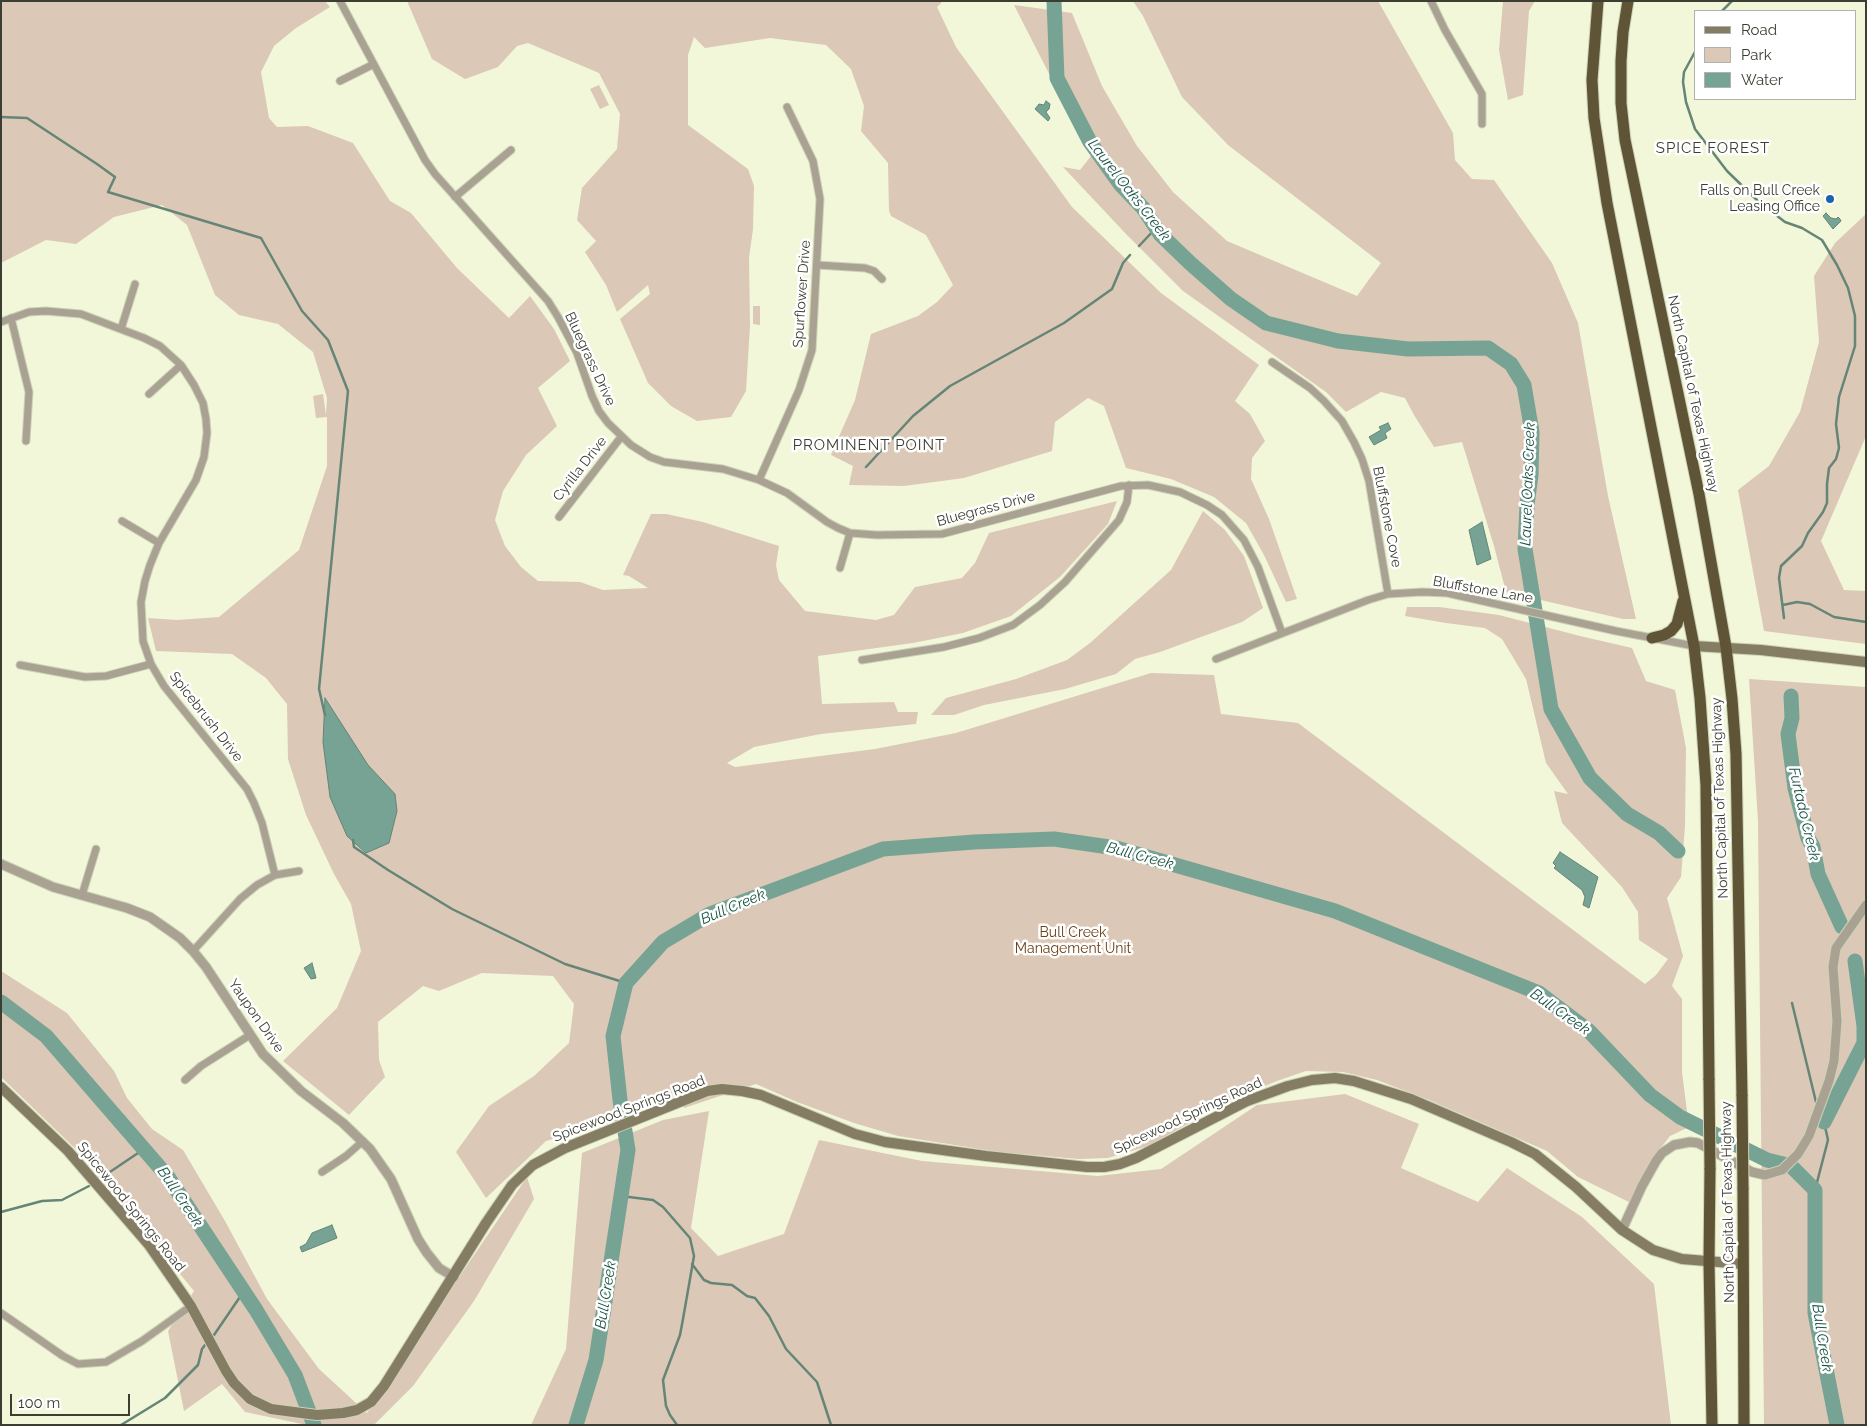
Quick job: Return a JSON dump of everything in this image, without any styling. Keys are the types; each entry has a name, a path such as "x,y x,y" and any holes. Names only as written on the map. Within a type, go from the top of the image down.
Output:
{"highway":[{"name":"North Capital of Texas Highway","path":"1598,1 1592,80 1594,118 1607,203 1694,646 1700,698 1706,785 1712,1425"},
{"name":"North Capital of Texas Highway","path":"1628,1 1621,61 1621,103 1625,140 1699,494 1726,647 1736,754 1742,1096 1744,1425"},
{"path":"1652,638 1664,635 1677,624 1684,597"}],"main road":[{"path":"1694,646 1726,647 1866,662"},
{"name":"Spicewood Springs Road","path":"1,1087 58,1140 149,1245 191,1306 234,1383 250,1399 260,1405 284,1411 317,1415 357,1410 371,1402 384,1386 454,1277 486,1223 512,1185 533,1165 545,1158 650,1113 707,1091 722,1089 761,1095 855,1134 885,1142 986,1156 1087,1167 1104,1167 1120,1164 1152,1150 1219,1115 1269,1093 1312,1080 1335,1078 1375,1086 1411,1099 1535,1154 1558,1171 1622,1230 1637,1241 1667,1255 1709,1262 1743,1264"}],"street":[{"name":"Bluegrass Drive","path":"340,1 372,65 425,160 455,197 548,300 577,354 592,396 600,411 622,436 645,453 664,462 722,470 759,480 787,493 827,522 850,533 877,536 942,534 1102,490 1129,485 1156,486 1180,492 1208,505 1222,516 1240,535 1258,567 1282,633"},
{"path":"1431,1 1445,30 1482,94 1482,124"},
{"path":"340,81 372,65"},
{"name":"Spurflower Drive","path":"759,480 807,370 812,350 820,199 813,162 787,106"},
{"path":"455,197 511,150"},
{"path":"818,265 865,268 874,270 882,279"},
{"path":"121,328 136,284"},
{"name":"Spicebrush Drive","path":"1,322 29,312 62,312 81,314 121,328 160,346 181,366 203,403 208,433 204,458 196,480 159,543 145,580 142,602 143,641 151,664 164,686 247,789 262,823 275,875"},
{"path":"11,318 29,392 26,441"},
{"name":"Bluffstone Cove","path":"1272,362 1310,388 1324,401 1342,421 1354,442 1369,481 1388,594"},
{"path":"149,394 181,366"},
{"name":"Cyrilla Drive","path":"559,517 622,436"},
{"path":"862,660 944,647 979,638 1013,625 1040,605 1065,582 1119,520 1127,502 1129,485"},
{"path":"122,521 159,543"},
{"path":"840,568 850,533"},
{"name":"Bluffstone Lane","path":"1216,658 1388,594 1422,592 1447,593 1488,601 1616,631 1694,646"},
{"path":"20,665 85,677 106,676 151,664"},
{"path":"82,895 96,849"},
{"name":"Yaupon Drive","path":"1,864 53,887 150,916 174,933 193,951 263,1054 301,1091 363,1141 391,1179 418,1239 427,1253 439,1268 454,1277"},
{"path":"193,951 240,899 257,885 275,875 299,871"},
{"path":"1622,1230 1642,1186 1656,1161 1662,1153 1674,1145 1690,1142 1698,1143 1752,1172 1765,1175 1782,1170 1798,1154 1809,1136 1829,1081 1834,1061 1837,1021 1834,967 1836,948 1866,905"},
{"path":"185,1080 201,1066 250,1035"},
{"path":"322,1172 339,1162 363,1141"},
{"path":"1,1313 63,1356 78,1364 83,1364 106,1362 142,1341 191,1306"}],"green space":[{"name":"Bull Creek Management Unit","path":"1,1 325,1 330,7 296,28 274,46 261,72 269,118 277,127 308,126 353,143 390,201 411,213 457,268 509,318 530,296 554,329 570,361 538,388 557,426 526,455 503,491 495,520 505,546 521,567 538,581 580,582 603,590 648,588 629,576 623,575 651,514 666,514 703,522 779,546 776,565 779,580 805,611 876,620 894,615 915,587 962,578 975,563 989,533 1117,501 1108,524 1060,577 1011,616 963,633 913,643 818,656 822,704 894,702 898,712 918,712 916,724 821,734 754,747 727,763 735,767 875,749 956,733 1151,673 1214,675 1221,714 1298,723 1645,984 1656,975 1668,959 1639,940 1638,912 1622,887 1562,823 1554,791 1568,794 1546,763 1526,679 1502,639 1485,628 1405,616 1407,607 1439,607 1499,615 1632,648 1646,681 1675,690 1686,748 1685,826 1681,877 1667,898 1683,956 1672,986 1682,999 1682,1072 1689,1127 1670,1136 1653,1158 1631,1203 1578,1177 1547,1151 1429,1100 1377,1080 1343,1072 1306,1071 1229,1101 1148,1146 1108,1158 1079,1159 999,1152 898,1136 854,1123 797,1102 756,1084 684,1108 685,1092 629,1117 546,1141 486,1198 456,1152 489,1106 534,1076 569,1043 574,1004 553,976 482,973 439,991 423,986 378,1022 379,1060 385,1077 349,1115 283,1061 337,1008 361,951 351,904 334,874 306,815 288,759 287,704 266,678 232,654 156,651 148,618 177,620 219,617 299,550 327,466 327,417 316,418 313,396 323,394 326,415 327,398 313,352 278,324 239,315 215,295 187,225 162,205 114,217 76,244 46,240 1,263"},
{"path":"407,1 943,1 937,7 956,47 1072,207 1161,293 1259,365 1235,401 1250,414 1265,441 1252,458 1251,479 1269,519 1297,599 1286,602 1264,555 1246,523 1214,497 1171,479 1126,468 1104,406 1088,398 1055,422 1052,451 964,478 904,486 849,485 853,466 831,455 855,400 871,334 918,316 937,302 953,285 926,235 891,216 889,211 888,163 861,131 864,106 851,69 826,45 770,38 705,48 694,37 688,55 688,125 748,169 754,186 753,229 749,258 750,326 746,391 731,417 697,421 671,406 648,383 620,319 650,294 648,285 617,312 606,285 585,252 596,241 577,220 582,188 617,149 620,114 599,73 528,43 517,46 498,67 465,79 432,59"},
{"path":"1133,1 1378,1 1453,133 1455,160 1472,179 1494,180 1552,263 1578,323 1608,496 1636,619 1623,619 1506,592 1462,442 1434,447 1405,398 1381,392 1346,412 1326,392 1183,291 1063,167 1080,170 1091,156 1014,5 1072,13 1102,86 1137,146 1173,192 1227,241 1357,296 1381,263 1228,145 1182,97 1143,16"},
{"path":"1503,1 1535,1 1529,11 1523,95 1508,100 1499,50"},
{"path":"599,85 609,105 600,109 590,89"},
{"path":"1866,214 1866,436 1821,541 1844,590 1866,591 1866,644 1764,631 1738,490 1769,466 1800,412 1819,342 1814,276 1835,243"},
{"path":"753,306 760,306 760,325 753,324"},
{"path":"1203,511 1225,530 1244,556 1263,608 1242,622 1160,652 1135,659 1116,674 1065,689 984,705 954,715 931,715 946,698 1016,679 1067,660 1090,643 1171,570"},
{"path":"1749,679 1866,687 1866,1425 1764,1425 1758,821"},
{"path":"1,971 67,1013 114,1071 127,1098 152,1129 183,1150 225,1221 267,1299 319,1369 367,1413 527,1177 534,1199 474,1301 413,1386 374,1425 307,1425 245,1412 222,1384 184,1411 168,1331 194,1291 85,1158 1,1077"},
{"path":"1345,1094 1419,1124 1401,1168 1478,1202 1507,1168 1582,1217 1654,1284 1671,1425 531,1425 566,1349 582,1153 663,1120 709,1111 691,1228 718,1256 784,1234 819,1140 922,1161 1098,1176 1161,1169 1257,1105"}],"water":[{"path":"1046,101 1050,104 1046,112 1050,118 1048,121 1035,109 1039,104 1044,105"},
{"path":"1826,213 1831,218 1836,219 1838,217 1841,221 1833,229 1823,216"},
{"path":"1388,423 1391,429 1385,433 1387,438 1374,445 1369,437 1381,430 1379,427"},
{"path":"1482,522 1491,559 1477,565 1469,530"},
{"path":"325,698 368,765 395,794 397,811 389,843 366,853 347,836 330,797 323,742"},
{"path":"1560,852 1598,877 1589,908 1583,905 1585,897 1582,890 1554,868 1556,866 1553,863"},
{"path":"312,963 316,978 311,979 304,968"},
{"path":"332,1225 337,1238 302,1252 300,1247 306,1244 312,1233"}],"waterway":[{"name":"Laurel Oaks Creek","path":"1054,1 1057,78 1090,142 1120,184 1143,208 1160,234 1231,299 1266,323 1338,341 1408,349 1488,348 1511,364 1524,385 1532,432 1531,475 1527,505 1525,549 1551,709 1590,778 1627,814 1659,833 1678,851"},
{"name":"Furtado Creek","path":"1723,10 1732,1"},
{"name":"Furtado Creek","path":"1694,54 1684,72 1683,82 1686,102 1695,129 1727,171 1759,202 1785,222 1802,228 1822,240 1848,288 1855,316 1855,346 1839,397 1836,424 1839,448 1836,459 1829,468 1827,503 1802,546 1781,566 1779,578 1784,618"},
{"path":"1,117 27,118 97,164 115,177 108,192 261,238 302,311 328,340 348,391 319,689 325,715"},
{"path":"1139,246 1156,228"},
{"path":"866,467 913,416 950,386 1064,323 1112,289 1123,263 1130,255"},
{"path":"1783,605 1797,602 1810,604 1834,617 1866,622"},
{"name":"Furtado Creek","path":"1791,696 1792,718 1788,734 1795,788 1808,838 1813,847 1818,874 1842,927"},
{"name":"Bull Creek","path":"576,1425 596,1360 628,1150 613,1036 626,983 663,942 710,914 883,849 974,842 1054,839 1116,848 1335,911 1539,993 1589,1031 1650,1095 1680,1117 1767,1160 1791,1166 1815,1190 1815,1313 1837,1425"},
{"path":"353,840 354,847 452,909 565,964 626,983"},
{"name":"Furtado Creek","path":"1824,1122 1864,1043 1864,1026 1855,961"},
{"name":"Bull Creek","path":"1,1002 46,1036 168,1177 256,1310 295,1375 314,1425"},
{"name":"Laurel Oaks Creek","path":"1792,1003 1816,1102"},
{"name":"Laurel Oaks Creek","path":"1815,1190 1828,1140 1824,1122"},
{"path":"101,1178 144,1149"},
{"path":"1,1212 42,1201 62,1200 89,1186"},
{"path":"621,1196 653,1200 663,1207 690,1238 694,1256 680,1335 663,1380 666,1406 677,1425"},
{"path":"692,1264 704,1280 711,1283 732,1285 747,1296 755,1298 769,1316 786,1349 817,1382 831,1425"},
{"path":"214,1335 244,1291"},
{"path":"121,1425 165,1398 198,1365 202,1349 205,1345"}],"place":[{"name":"Falls on Bull Creek Leasing Office","path":"1830,199"}],"district":[{"name":"SPICE FOREST","path":"1713,148"},
{"name":"PROMINENT POINT","path":"869,445"}]}
